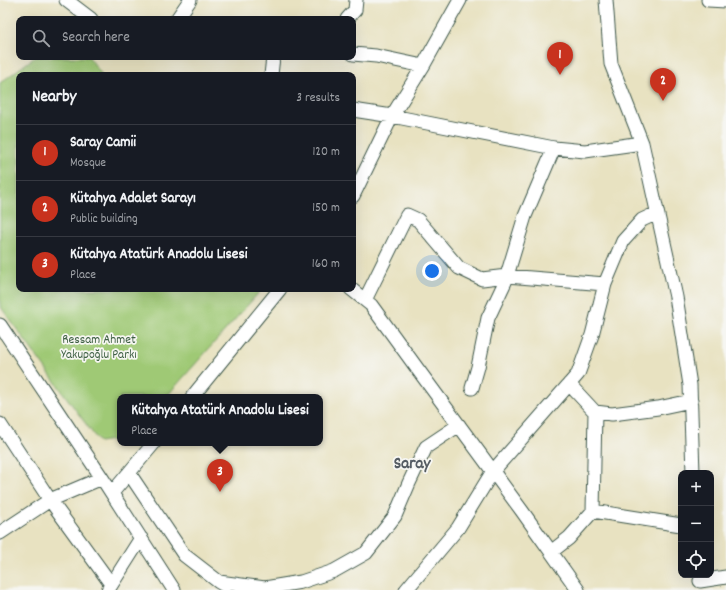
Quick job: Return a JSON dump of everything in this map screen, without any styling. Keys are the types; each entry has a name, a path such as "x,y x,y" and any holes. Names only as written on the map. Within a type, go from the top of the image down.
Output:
{"street":[{"path":"66,0 87,16"},
{"path":"179,16 190,0"},
{"path":"350,16 355,10 356,0"},
{"path":"356,190 392,116 423,66 460,0"},
{"path":"606,0 611,64 642,143 676,297 690,385 693,470"},
{"path":"708,0 726,2"},
{"path":"356,54 376,56 423,66"},
{"path":"271,72 273,60"},
{"path":"356,110 392,116 554,148 585,151 642,143"},
{"path":"472,388 488,318 505,282 525,216 554,148"},
{"path":"406,590 458,528 493,471 578,374 592,336 605,284 623,241 642,220 657,213"},
{"path":"365,300 407,215 418,220 459,268 482,279 507,276 605,284"},
{"path":"194,394 278,292"},
{"path":"355,292 371,305 578,590"},
{"path":"0,324 112,493 174,590"},
{"path":"569,384 595,412 612,414 658,408 690,401"},
{"path":"551,552 569,538 593,510 595,412"},
{"path":"0,424 109,587 141,538"},
{"path":"219,582 265,588 301,582 334,571 366,553 395,516 426,447 459,425"},
{"path":"112,493 152,446"},
{"path":"129,473 184,555 232,590"},
{"path":"0,533 50,500 102,478"},
{"path":"593,510 678,524"},
{"path":"697,582 726,577"}],"green space":[{"name":"Ressam Ahmet Yakupoğlu Parkı","path":"31,60 91,60 100,72 16,72 16,292 259,292 169,394 117,394 117,439 99,442 0,306 0,83"}],"place":[{"name":"Saray Camii","path":"560,75"},
{"name":"Kütahya Adalet Sarayı","path":"663,101"},
{"name":"Kütahya Atatürk Anadolu Lisesi","path":"220,492"}],"district":[{"name":"Saray","path":"412,462"}]}
